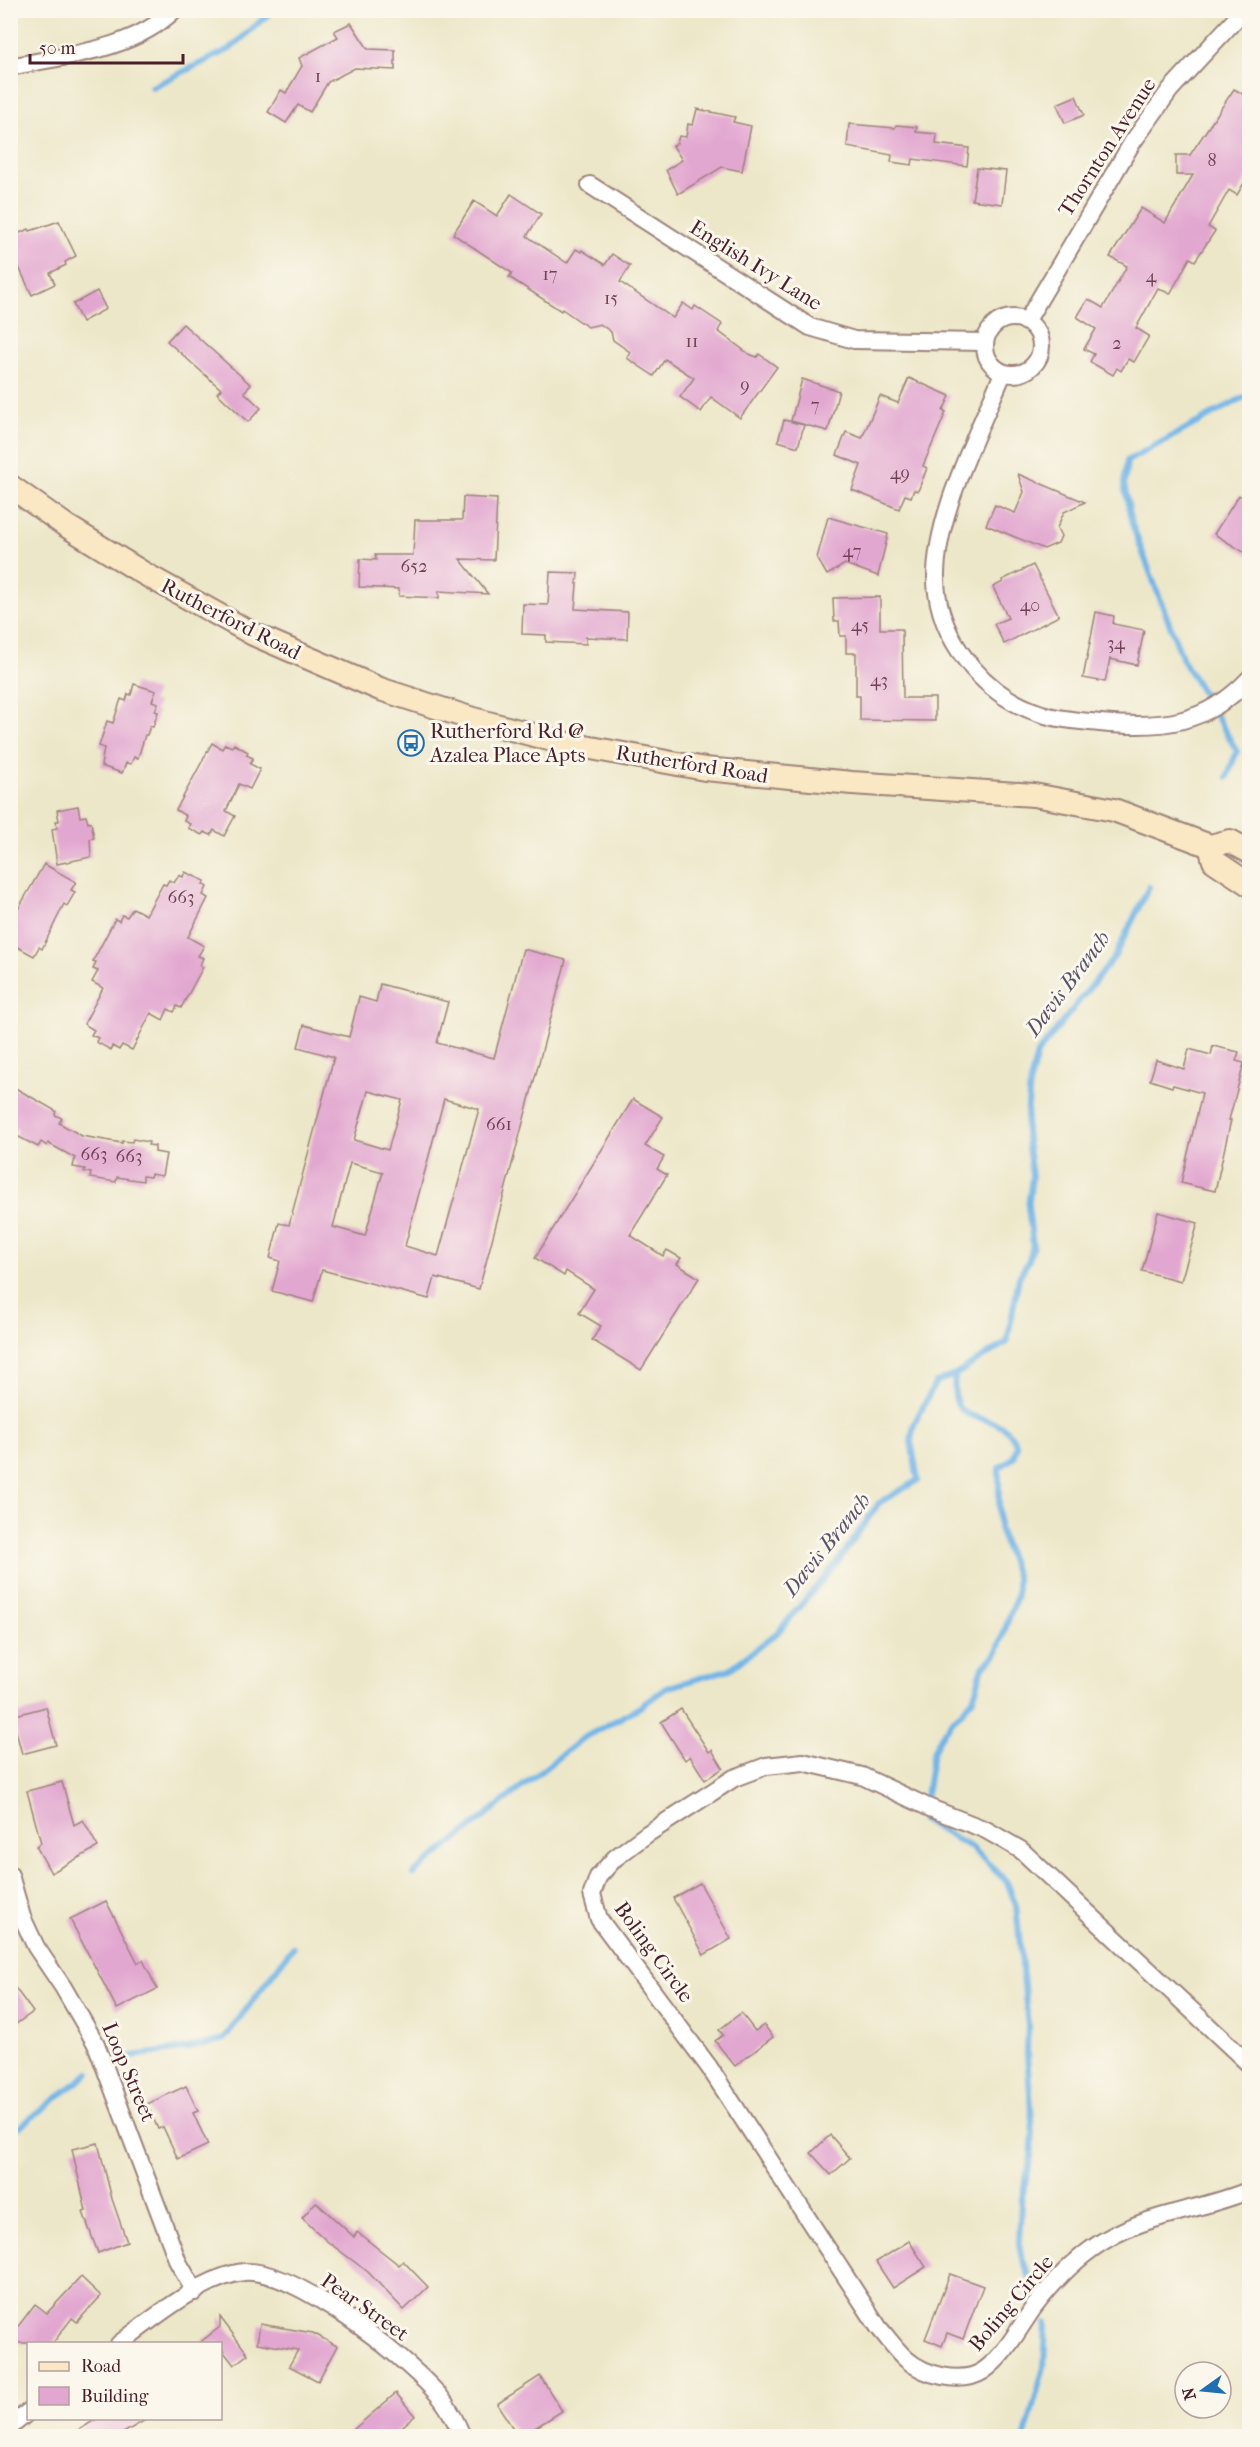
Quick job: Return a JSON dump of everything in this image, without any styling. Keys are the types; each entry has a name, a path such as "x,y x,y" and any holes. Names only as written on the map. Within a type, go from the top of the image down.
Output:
{"street":[{"path":"10,67 124,41 145,32 174,10"},
{"name":"Thornton Avenue","path":"1026,322 1132,143 1170,90 1244,10"},
{"name":"English Ivy Lane","path":"590,185 810,327 854,340 985,342"},
{"path":"1011,318 1026,322 1039,335 1040,354 1036,362 1022,374 1003,373 988,361 985,352 987,335 997,323 1011,318"},
{"path":"1003,373 952,498 938,546 936,570 939,601 946,625 958,650 992,688 1025,708 1043,715 1112,724 1158,726 1201,715 1225,700 1250,678"},
{"name":"Rutherford Road","path":"10,486 65,525 143,573 253,634 405,699 564,743 658,762 779,777 1007,792 1074,802 1114,810 1210,846 1230,841 1250,852"},
{"path":"1210,846 1214,861 1250,885"},
{"name":"Boling Circle","path":"1250,2065 1021,1850 986,1830 923,1805 862,1776 830,1767 794,1762 766,1766 734,1778 647,1834 615,1858 598,1877 592,1894 599,1919 610,1936 709,2067 879,2328 908,2361 940,2375 966,2377 982,2371 999,2356 1036,2306 1083,2255 1128,2228 1163,2215 1216,2202 1250,2190"},
{"name":"Loop Street","path":"10,1875 22,1917 36,1947 63,1987 96,2044 178,2262 195,2292"},
{"name":"Pear Street","path":"120,2342 169,2307 222,2277 253,2272 297,2288 331,2306 396,2354 435,2391 454,2415 462,2436"},
{"path":"10,2427 27,2413"}],"building":[{"path":"351,23 368,49 395,50 395,70 355,68 328,82 310,112 298,105 286,123 268,112 281,90 286,93 302,66 299,58 338,37 334,31"},
{"path":"1234,89 1250,98 1250,173 1237,195 1229,190 1208,227 1215,231 1195,261 1190,258 1170,294 1158,288 1136,328 1149,336 1134,362 1128,359 1121,371 1117,368 1113,375 1090,362 1094,354 1084,349 1096,329 1077,317 1088,299 1103,308 1127,266 1110,257 1141,208 1165,223 1193,175 1176,175 1176,155 1190,155"},
{"path":"1076,96 1084,115 1065,123 1057,104"},
{"path":"697,109 735,117 733,122 751,126 742,171 722,167 678,194 666,170 682,160 673,146 677,143 679,136 686,137 688,124 693,125"},
{"path":"849,124 895,128 896,125 917,127 916,132 937,134 936,144 969,148 967,166 913,159 912,165 891,162 892,155 847,147"},
{"path":"977,168 1006,171 1002,204 972,200"},
{"path":"511,194 541,214 527,236 567,263 576,249 581,252 582,250 605,265 612,254 630,266 620,282 673,318 683,303 693,310 695,306 722,324 718,331 749,354 757,357 759,354 777,367 740,418 711,397 701,412 680,397 694,378 665,359 654,376 627,358 630,352 613,340 611,332 600,324 588,327 562,309 561,311 509,277 512,273 453,234 474,201 497,216"},
{"path":"59,221 76,256 65,262 66,265 50,273 55,284 32,295 16,261 10,263 10,237"},
{"path":"97,291 106,309 82,322 73,304"},
{"path":"183,324 251,385 244,392 261,408 248,422 217,393 221,389 167,341"},
{"path":"909,378 950,396 943,411 946,412 923,466 927,468 918,491 914,490 911,497 905,495 899,509 852,490 861,465 837,455 846,432 862,438 880,396 898,403"},
{"path":"802,379 839,391 828,431 791,421"},
{"path":"784,420 804,425 798,447 778,441"},
{"path":"1018,474 1085,502 1064,512 1057,528 1061,536 1058,543 1044,549 986,525 995,505 1015,513 1024,492"},
{"path":"1239,495 1250,503 1250,556 1214,534"},
{"path":"463,497 497,499 494,560 460,559 488,594 439,591 439,598 399,596 399,589 359,587 360,559 376,560 375,555 413,555 415,520 462,520"},
{"path":"828,517 888,534 878,576 845,564 827,575 817,558"},
{"path":"1033,565 1059,616 1004,644 994,624 1008,618 993,587"},
{"path":"550,572 578,573 575,609 628,612 627,639 586,637 586,644 546,642 546,635 522,634 523,604 548,605"},
{"path":"880,597 880,629 902,629 903,698 935,698 935,721 860,720 860,696 856,696 856,653 846,653 846,636 840,636 839,621 834,621 833,598"},
{"path":"1096,612 1114,616 1113,624 1144,630 1137,665 1110,659 1105,682 1083,678"},
{"path":"134,684 156,691 152,701 158,703 155,711 158,712 153,727 150,726 145,735 138,758 134,757 131,764 126,763 122,773 101,766 104,748 99,746 107,721 113,723 121,699 126,701 128,694 131,695"},
{"path":"212,743 222,749 225,744 232,747 234,744 248,752 246,755 253,758 250,764 260,769 250,789 239,784 226,811 235,816 224,836 214,830 211,835 204,832 202,835 188,828 190,824 184,821 186,816 176,810"},
{"path":"78,806 80,817 86,816 88,823 91,822 94,838 90,839 91,857 57,864 52,829 57,828 56,821 59,821 57,810"},
{"path":"44,864 76,882 71,890 75,892 67,906 64,904 42,949 39,947 34,956 10,943 10,923"},
{"path":"185,872 205,881 203,884 207,887 203,895 208,898 188,937 204,946 198,956 203,958 200,965 203,967 181,1008 177,1006 174,1012 168,1009 163,1020 151,1013 132,1050 122,1045 119,1050 112,1046 111,1050 96,1042 98,1038 91,1035 94,1030 84,1024 103,988 92,982 98,971 93,969 96,962 93,961 115,919 119,921 122,915 127,917 133,908 146,915 163,884 166,885 169,880 174,883 179,875 183,877"},
{"path":"523,949 566,960 479,1289 435,1277 429,1299 322,1270 313,1302 272,1291 280,1261 270,1258 279,1223 289,1225 334,1057 298,1047 304,1025 349,1037 359,997 376,1002 380,984 448,1002 437,1043 494,1058","holes":["368,1091 402,1100 388,1150 354,1140","444,1099 479,1109 438,1256 405,1246","350,1163 383,1172 365,1236 333,1227"]},
{"path":"1213,1046 1239,1052 1236,1061 1244,1063 1229,1120 1231,1120 1215,1191 1181,1183 1202,1093 1150,1080 1156,1060 1184,1069 1189,1049 1211,1055"},
{"path":"10,1085 56,1111 55,1115 62,1118 59,1123 82,1136 122,1143 122,1141 132,1142 133,1139 149,1142 148,1145 155,1146 155,1152 166,1154 162,1176 151,1174 150,1177 143,1176 143,1181 117,1177 116,1182 90,1178 91,1173 84,1172 85,1169 73,1167 75,1158 48,1143 47,1146 41,1142 38,1147 15,1135 18,1130 10,1126"},
{"path":"633,1099 663,1117 645,1146 664,1157 657,1169 667,1175 630,1235 663,1256 667,1250 681,1258 677,1264 699,1278 641,1370 592,1340 601,1326 579,1313 594,1289 566,1271 564,1276 535,1258"},
{"path":"1158,1212 1198,1223 1181,1281 1142,1271"},
{"path":"46,1707 56,1745 22,1754 12,1716"},
{"path":"681,1709 709,1752 712,1750 723,1768 705,1780 690,1756 685,1760 661,1722"},
{"path":"62,1782 74,1825 83,1820 98,1847 51,1873 36,1846 41,1843 27,1791"},
{"path":"700,1883 731,1939 704,1955 673,1898"},
{"path":"106,1901 138,1963 143,1960 157,1989 117,2009 70,1919"},
{"path":"10,1981 33,2012 10,2028"},
{"path":"741,2013 755,2031 764,2025 773,2037 735,2066 715,2041 723,2035 719,2030"},
{"path":"186,2086 198,2111 193,2113 208,2145 178,2159 163,2127 158,2129 147,2104"},
{"path":"830,2135 850,2158 831,2175 811,2153"},
{"path":"98,2143 112,2199 127,2242 98,2253 83,2212 86,2211 72,2149"},
{"path":"316,2202 354,2237 357,2232 399,2265 403,2261 428,2287 404,2310 368,2272 328,2242 302,2218"},
{"path":"909,2241 926,2267 893,2288 876,2262"},
{"path":"950,2274 983,2286 963,2339 947,2333 942,2346 925,2339"},
{"path":"81,2277 101,2296 77,2322 72,2318 54,2342 10,2343 10,2337 35,2304 47,2313"},
{"path":"220,2317 248,2354 234,2365 222,2350 222,2342 200,2342 220,2327"},
{"path":"260,2324 313,2333 337,2346 318,2381 289,2366 298,2350 257,2343"},
{"path":"540,2376 562,2411 522,2436 518,2436 497,2404"},
{"path":"396,2393 415,2416 391,2436 346,2436"},
{"path":"95,2420 146,2420 118,2436 69,2436"}],"waterway":[{"path":"152,87 230,49 273,10"},
{"name":"Davis Branch","path":"1227,777 1237,751 1183,660 1132,524 1124,484 1127,461 1250,394"},
{"name":"Davis Branch","path":"413,1874 580,1740 640,1707 666,1688 730,1669 777,1633 837,1563 879,1503 918,1480 911,1441 914,1424 936,1382 955,1375 1007,1342 1019,1277 1029,1260 1033,1245 1028,1207 1032,1177 1026,1131 1030,1082 1037,1054 1115,956 1149,887"},
{"path":"955,1375 954,1392 962,1410 1007,1430 1017,1446 1013,1458 999,1468 999,1528 1017,1578 1017,1595 996,1655 983,1667 973,1699 944,1731 933,1752 922,1820 972,1848 1007,1882 1016,1905 1028,2025 1027,2053 1033,2135 1031,2157 1021,2202 1019,2243 1021,2255 1035,2291"},
{"name":"Davis Branch","path":"119,2058 188,2048 223,2040 293,1947"},
{"name":"Davis Branch","path":"10,2134 89,2073"},
{"path":"1025,2436 1044,2367 1046,2323"}],"place":[{"name":"Rutherford Rd @ Azalea Place Apts","path":"411,743"}]}
